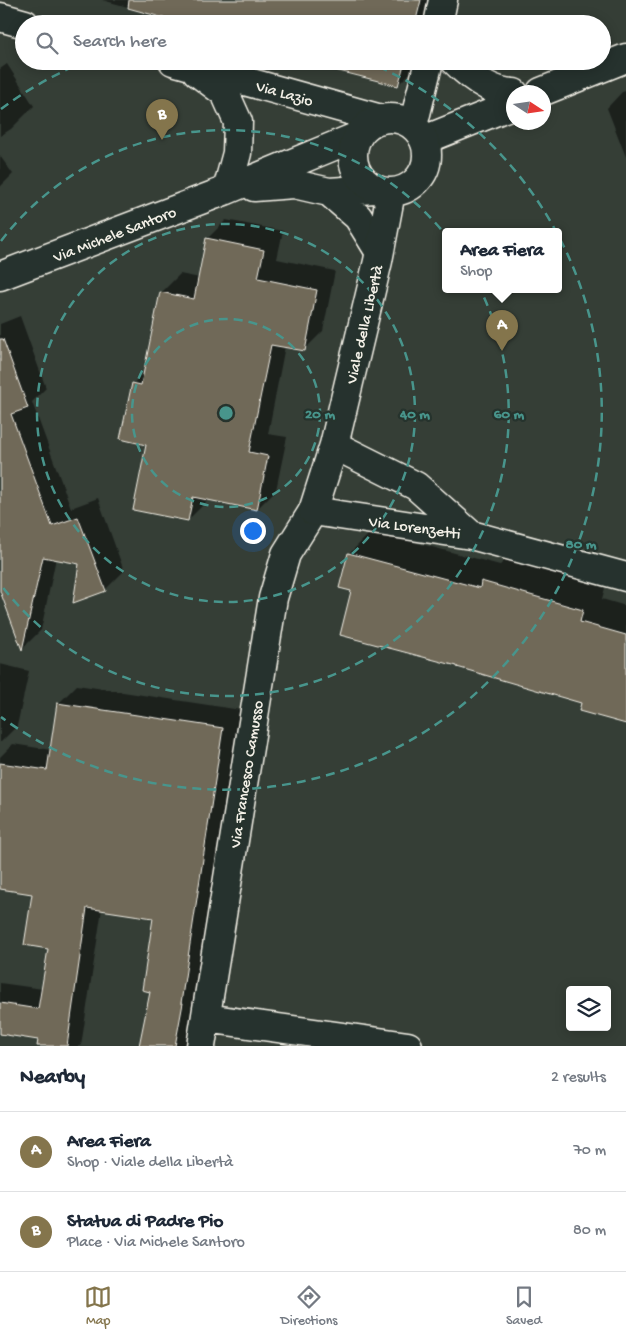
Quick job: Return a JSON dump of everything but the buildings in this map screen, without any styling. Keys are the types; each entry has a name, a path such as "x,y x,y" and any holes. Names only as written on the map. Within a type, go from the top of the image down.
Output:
{"street":[{"path":"440,15 444,0"},
{"path":"0,18 15,22"},
{"path":"611,64 626,58"},
{"name":"Via Lazio","path":"190,70 225,93 238,122 237,153 227,190"},
{"name":"Via Lazio","path":"205,70 381,119"},
{"path":"419,133 428,70"},
{"path":"465,70 482,83 506,93"},
{"path":"551,86 594,70"},
{"path":"419,133 506,106"},
{"path":"392,118 404,120 419,133 427,152 426,164 422,175 414,184 403,190 383,191 364,183 353,161 354,148 358,136 364,128 372,122 392,118"},
{"name":"Via Michele Santoro","path":"0,276 227,190 358,136"},
{"name":"Via Michele Santoro","path":"227,190 294,184 329,192 383,191"},
{"name":"Viale della Libertà","path":"313,511 334,445 379,252 383,191"},
{"name":"Via Michele Santoro","path":"329,192 358,217 379,252"},
{"name":"Via Lorenzetti","path":"334,445 416,486 472,535"},
{"name":"Via Lorenzetti","path":"313,511 472,535"},
{"name":"Via Francesco Camusso","path":"201,1046 273,598 286,554 313,511"},
{"path":"472,535 626,578"},
{"path":"206,1018 408,1046"}],"place":[{"name":"Statua di Padre Pio","path":"162,140"},
{"name":"Area Fiera","path":"502,351"}]}
